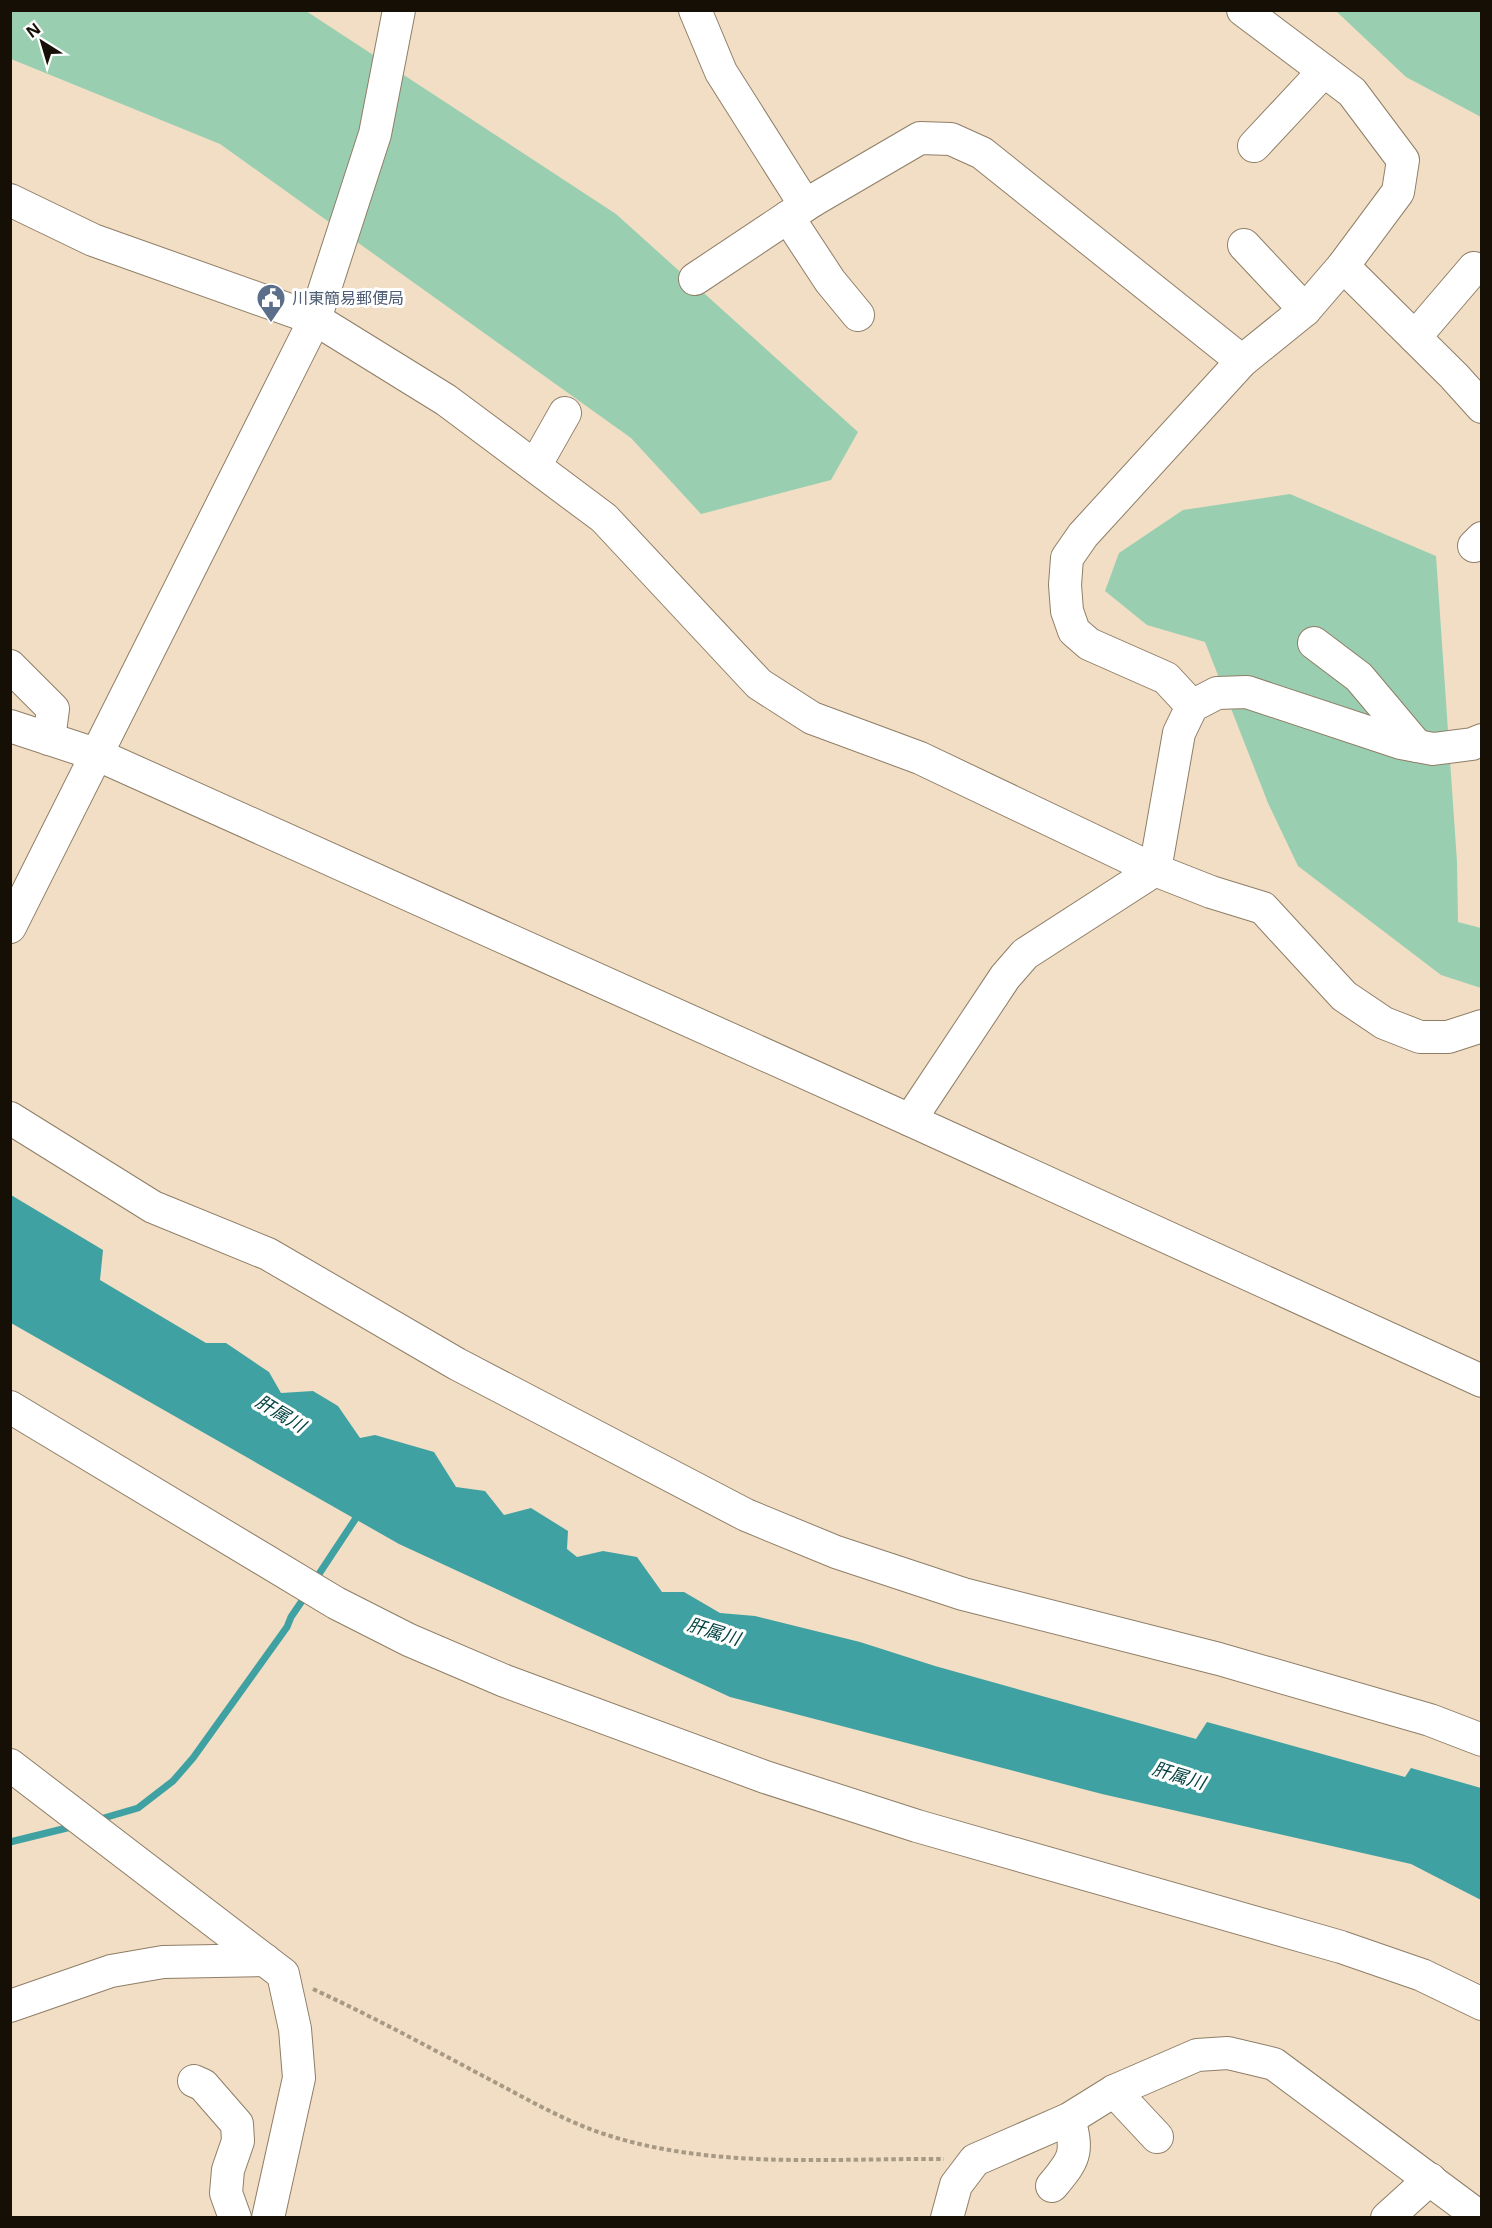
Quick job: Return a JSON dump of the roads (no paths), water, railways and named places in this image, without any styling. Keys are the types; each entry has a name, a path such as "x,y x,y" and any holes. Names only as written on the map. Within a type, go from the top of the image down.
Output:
{"street":[{"path":"10,927 315,319 375,134 399,10"},
{"path":"695,10 721,72 800,197 800,209 830,281 858,315"},
{"path":"1192,706 1166,678 1089,644 1074,631 1067,611 1065,585 1067,558 1083,535 1242,361 1305,310 1343,266 1398,192 1403,160 1352,93 1243,10"},
{"path":"1254,146 1324,71"},
{"path":"695,279 800,209 920,138 951,138 982,153 1242,361"},
{"path":"10,200 93,240 315,319 446,399 604,518 759,684 812,718 920,758 1155,870 1211,892 1263,908 1344,996 1384,1023 1420,1037 1448,1037 1482,1026"},
{"path":"1244,244 1305,310"},
{"path":"1343,266 1454,376 1482,407"},
{"path":"1415,337 1474,268"},
{"path":"535,466 565,413"},
{"path":"1314,643 1359,676 1417,746"},
{"path":"10,666 53,709 49,739"},
{"path":"910,1120 1005,977 1025,954 1155,870 1179,733 1192,706 1216,693 1247,692 1401,743 1433,749 1472,744 1482,740"},
{"path":"10,726 98,755 910,1120 1482,1381"},
{"path":"10,1118 153,1207 268,1254 457,1364 746,1515 836,1552 963,1594 1219,1659 1430,1720 1482,1740"},
{"path":"10,1407 336,1603 409,1640 505,1681 765,1777 906,1822 1341,1947 1422,1976 1482,2004"},
{"path":"10,1765 274,1967 295,2029 299,2078 268,2217"},
{"path":"10,2006 111,1971 163,1962 274,1967"},
{"path":"948,2217 956,2185 975,2160 1069,2120 1114,2091 1197,2055 1228,2053 1274,2064 1481,2217"},
{"path":"194,2082 203,2085 237,2124 238,2141 228,2170 226,2193 235,2217"},
{"path":"1114,2091 1157,2137"},
{"path":"1052,2186 1066,2170 1074,2154 1074,2136 1069,2120"},
{"path":"1387,2217 1430,2179"}],"water":[{"name":"肝属川","path":"11,1195 103,1250 100,1280 206,1343 226,1343 269,1372 281,1393 313,1391 338,1406 360,1438 375,1435 434,1452 456,1487 485,1491 504,1515 531,1508 568,1531 567,1549 577,1557 603,1551 637,1557 662,1592 684,1592 720,1613 755,1616 860,1642 935,1666 1196,1739 1207,1722 1405,1777 1411,1768 1481,1788 1481,1900 1411,1864 1102,1794 730,1697 399,1544 11,1323"}],"waterway":[{"path":"315,1580 360,1512"},
{"path":"97,1820 138,1808 173,1781 193,1758 287,1627 306,1595"},
{"path":"10,1842 75,1826"}],"place":[{"name":"川東簡易郵便局","path":"271,324"}]}
